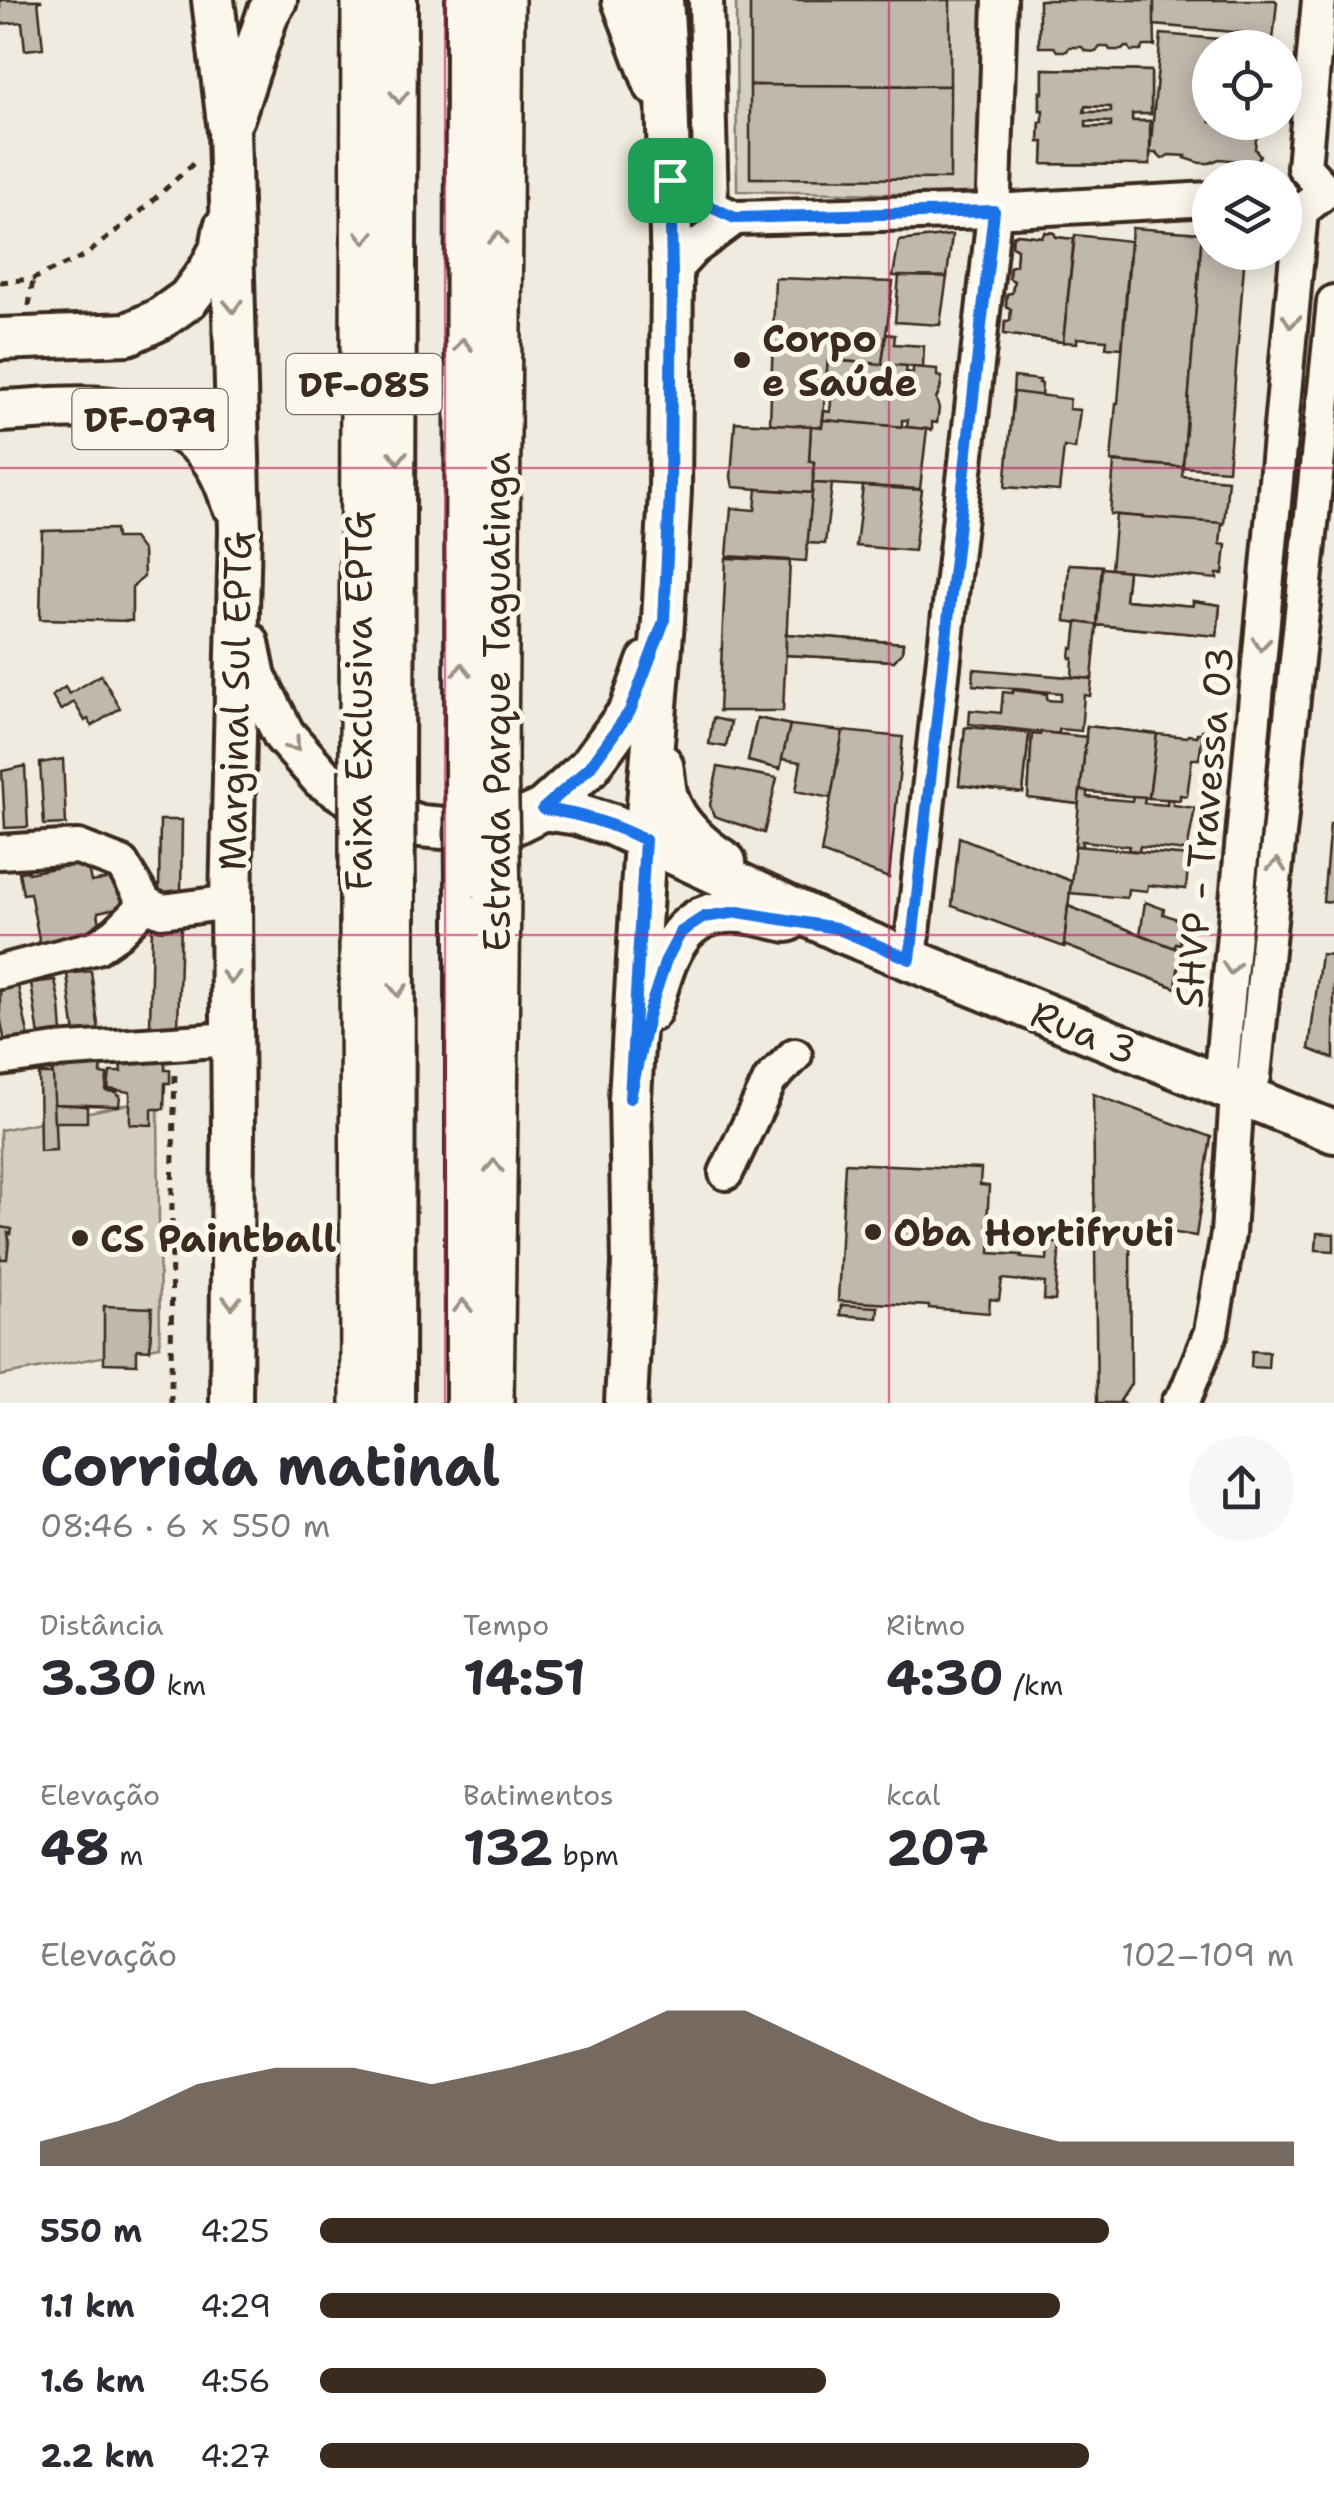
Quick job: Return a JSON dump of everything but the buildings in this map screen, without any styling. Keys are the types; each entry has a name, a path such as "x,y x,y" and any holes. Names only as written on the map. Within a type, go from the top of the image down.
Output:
{"highway":[{"name":"DF-085","path":"364,1403 380,896 366,0"},
{"name":"Estrada Parque Taguatinga","path":"490,1403 478,762 500,0"}],"main road":[{"name":"Marginal Sul EPTG","path":"213,0 229,131 240,530 231,902 232,1403"},
{"path":"229,131 268,13 276,0"},
{"path":"623,0 668,122"},
{"path":"626,1403 633,1264 630,1098 670,491 672,272 662,0"},
{"name":"DF-079","path":"0,340 128,334 160,319 188,298 209,271 221,248 230,204"},
{"name":"DF-079","path":"0,411 104,408 181,430 205,450 225,478 240,530"},
{"path":"238,590 255,677 284,735 322,778 372,810 420,826 480,830 515,824 543,809 590,767 630,711 664,621"},
{"path":"656,707 666,796 690,834 720,860 800,901 836,928"},
{"path":"543,809 613,825 836,928"},
{"path":"630,1098 649,1012 666,960 681,932 704,917 738,912 836,928"},
{"name":"Rua 3","path":"836,928 1334,1132"}],"street":[{"name":"Faixa Exclusiva EPTG","path":"380,774 400,0"},
{"path":"463,0 478,762"},
{"path":"672,272 723,213 706,0"},
{"path":"910,959 994,211 1000,0"},
{"path":"1319,0 1304,167 1332,190"},
{"path":"670,180 723,213 994,211 1192,200"},
{"path":"1302,193 1332,190"},
{"name":"SHVP - Travessa 03","path":"1332,190 1301,210 1221,1074 1238,1094 1254,1076 1334,302"},
{"path":"0,852 78,847 122,864 146,904 162,911 231,902"},
{"path":"463,1403 480,890"},
{"name":"Faixa Exclusiva EPTG","path":"380,896 397,1403"},
{"path":"0,972 97,947 118,933 146,904"},
{"path":"0,1060 56,1051 232,1039"},
{"path":"726,1172 770,1080 795,1056"},
{"path":"1179,1403 1211,1332 1228,1234 1238,1094"}],"path":[{"path":"0,282 33,279 86,255 229,131"},
{"path":"171,1403 176,1044"}],"shaded area":[{"path":"736,0 981,0 993,196 737,191"},
{"name":"CS Paintball","path":"158,1098 160,1346 0,1376 0,1130"}],"place":[{"name":"Corpo e Saúde","path":"742,360"},
{"name":"Oba Hortifruti","path":"873,1232"},
{"name":"CS Paintball","path":"80,1238"}],"route":[{"path":"670,180 698,201 735,218 994,211 910,959 836,928 738,912 704,917 681,932 666,960 649,1012 630,1098 645,840 578,814 543,809 590,767 630,711 664,621 670,491 670,180"}]}
